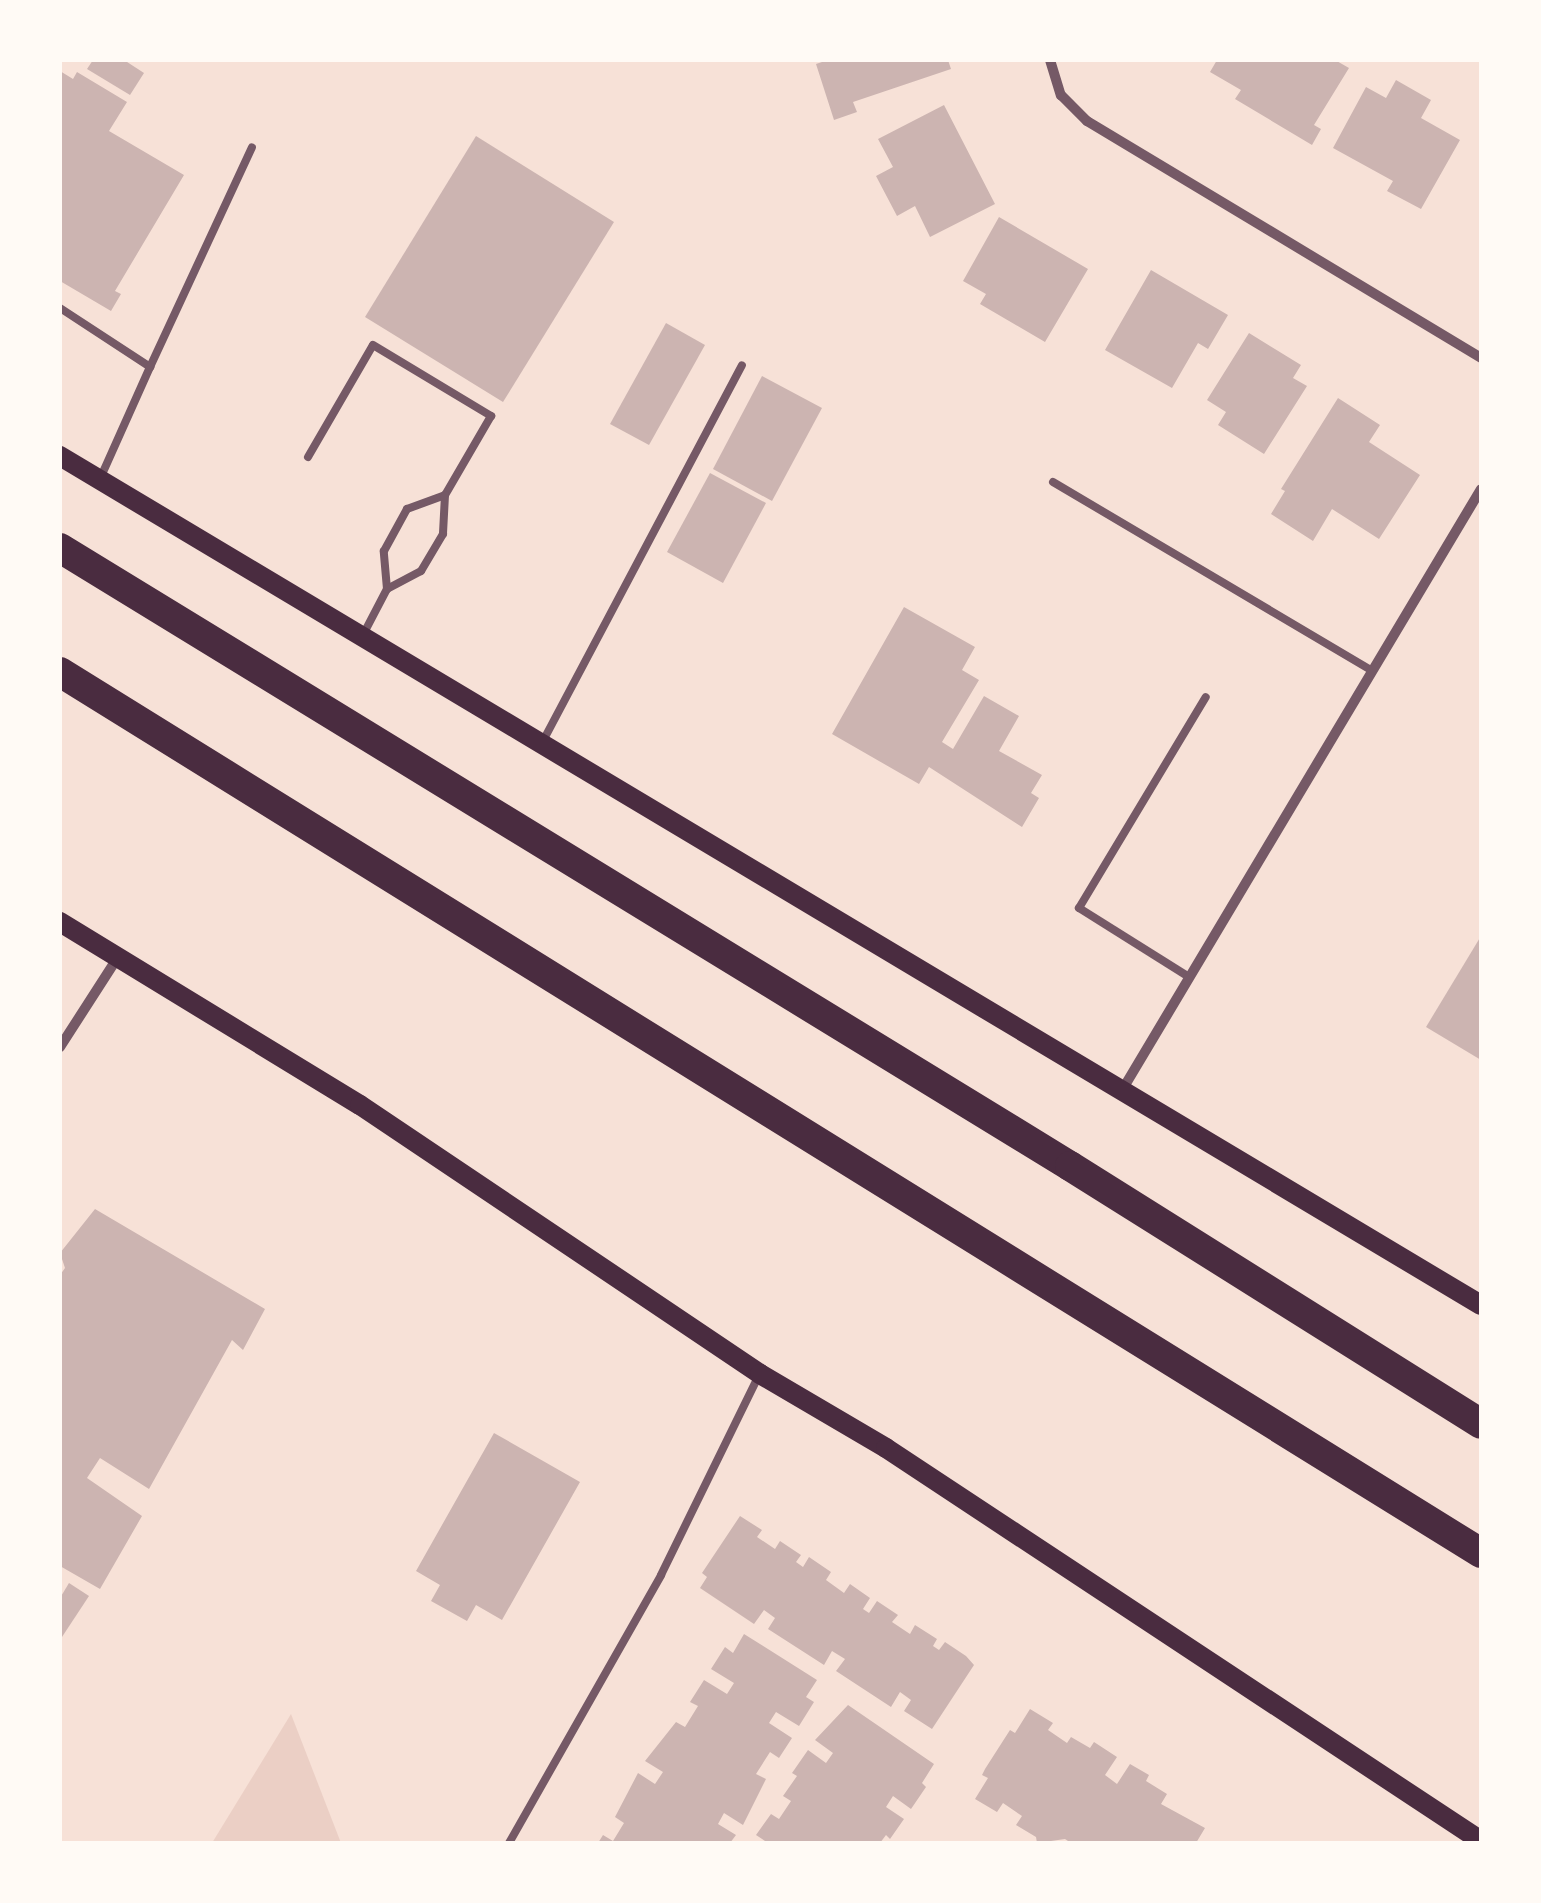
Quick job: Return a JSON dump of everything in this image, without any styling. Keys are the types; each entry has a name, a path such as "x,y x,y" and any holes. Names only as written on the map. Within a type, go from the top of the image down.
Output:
{"highway":[{"path":"60,548 1070,1166 1481,1424"},
{"path":"60,672 1481,1553"}],"main road":[{"path":"60,456 1120,1093 1481,1304"},
{"path":"60,922 360,1105 760,1374 886,1448 1481,1842"}],"street":[{"path":"1050,60 1060,95 1087,121 1481,358"},
{"path":"1120,1093 1481,489"},
{"path":"60,1047 118,958"}],"lane":[{"path":"100,480 252,147"},
{"path":"60,308 150,366"},
{"path":"308,457 373,345 492,416 444,495 443,534 421,572 387,589"},
{"path":"542,745 742,365"},
{"path":"1053,482 1372,672"},
{"path":"362,637 387,589 384,551 407,509 444,495"},
{"path":"1189,977 1079,908 1206,696"},
{"path":"509,1843 660,1575 760,1374"}],"shaded area":[{"path":"291,1714 341,1843 212,1843"}],"building":[{"path":"93,60 124,60 144,73 130,95 87,69"},
{"path":"828,60 948,60 951,69 853,102 857,112 834,120 816,64"},
{"path":"1217,60 1335,60 1349,68 1314,125 1321,129 1312,145 1235,99 1241,90 1210,72"},
{"path":"60,71 73,79 77,72 127,102 109,131 184,175 115,291 121,294 111,311 60,281"},
{"path":"1396,80 1431,100 1421,118 1460,140 1421,209 1387,191 1393,181 1333,148 1366,87 1386,98"},
{"path":"944,105 995,204 930,237 915,206 897,216 876,176 893,167 878,139"},
{"path":"476,136 614,222 503,402 365,317"},
{"path":"999,217 1088,269 1045,342 980,304 986,294 963,281"},
{"path":"1151,270 1228,315 1208,349 1198,343 1172,388 1105,350"},
{"path":"666,323 705,345 649,445 610,424"},
{"path":"1249,333 1301,365 1293,378 1307,386 1264,454 1218,425 1226,412 1207,400"},
{"path":"762,376 822,408 772,501 713,469"},
{"path":"1338,398 1380,425 1369,442 1420,475 1379,539 1332,509 1313,541 1271,514 1285,491 1281,489"},
{"path":"710,473 766,503 723,583 667,552"},
{"path":"904,607 975,647 962,670 979,680 942,742 953,749 984,696 1019,716 999,751 1042,775 1031,793 1039,798 1022,827 929,767 919,784 832,734"},
{"path":"1481,936 1481,1060 1426,1027"},
{"path":"95,1209 265,1309 243,1350 232,1340 149,1489 100,1458 87,1478 142,1516 100,1589 60,1566 60,1275 65,1268 60,1253"},
{"path":"494,1433 580,1482 502,1620 476,1605 467,1621 431,1601 440,1585 416,1571"},
{"path":"740,1516 762,1530 757,1537 775,1549 780,1541 801,1555 796,1562 803,1567 809,1557 831,1572 826,1580 844,1593 850,1584 870,1598 863,1609 869,1613 877,1601 898,1615 892,1622 910,1634 915,1625 937,1639 933,1646 939,1650 945,1642 966,1656 974,1665 932,1729 904,1711 911,1700 900,1692 891,1707 836,1671 845,1659 832,1651 824,1665 768,1629 775,1618 764,1610 754,1624 700,1588 707,1577 702,1573"},
{"path":"69,1583 89,1596 60,1640 60,1598"},
{"path":"744,1634 817,1680 806,1697 814,1702 799,1726 776,1712 769,1723 792,1738 779,1758 770,1752 756,1774 766,1779 743,1825 724,1813 718,1824 736,1835 730,1843 598,1843 603,1835 613,1841 624,1823 615,1817 638,1773 655,1784 663,1772 645,1761 676,1722 685,1727 698,1706 690,1702 704,1680 727,1694 734,1683 711,1669 725,1647 733,1653"},
{"path":"848,1705 934,1764 922,1783 926,1787 911,1809 893,1796 886,1807 904,1819 890,1839 886,1835 880,1843 768,1843 756,1835 771,1814 779,1819 791,1801 783,1796 797,1776 792,1773 808,1750 826,1763 833,1753 815,1740"},
{"path":"1030,1709 1053,1723 1048,1730 1067,1743 1071,1737 1090,1748 1094,1742 1117,1757 1105,1775 1117,1784 1130,1764 1149,1775 1146,1781 1167,1794 1161,1804 1205,1828 1196,1843 1071,1843 1065,1839 1037,1843 1036,1837 1016,1825 1022,1816 1003,1803 997,1812 975,1799 988,1778 982,1775 985,1769 1010,1730 1015,1733"}]}
